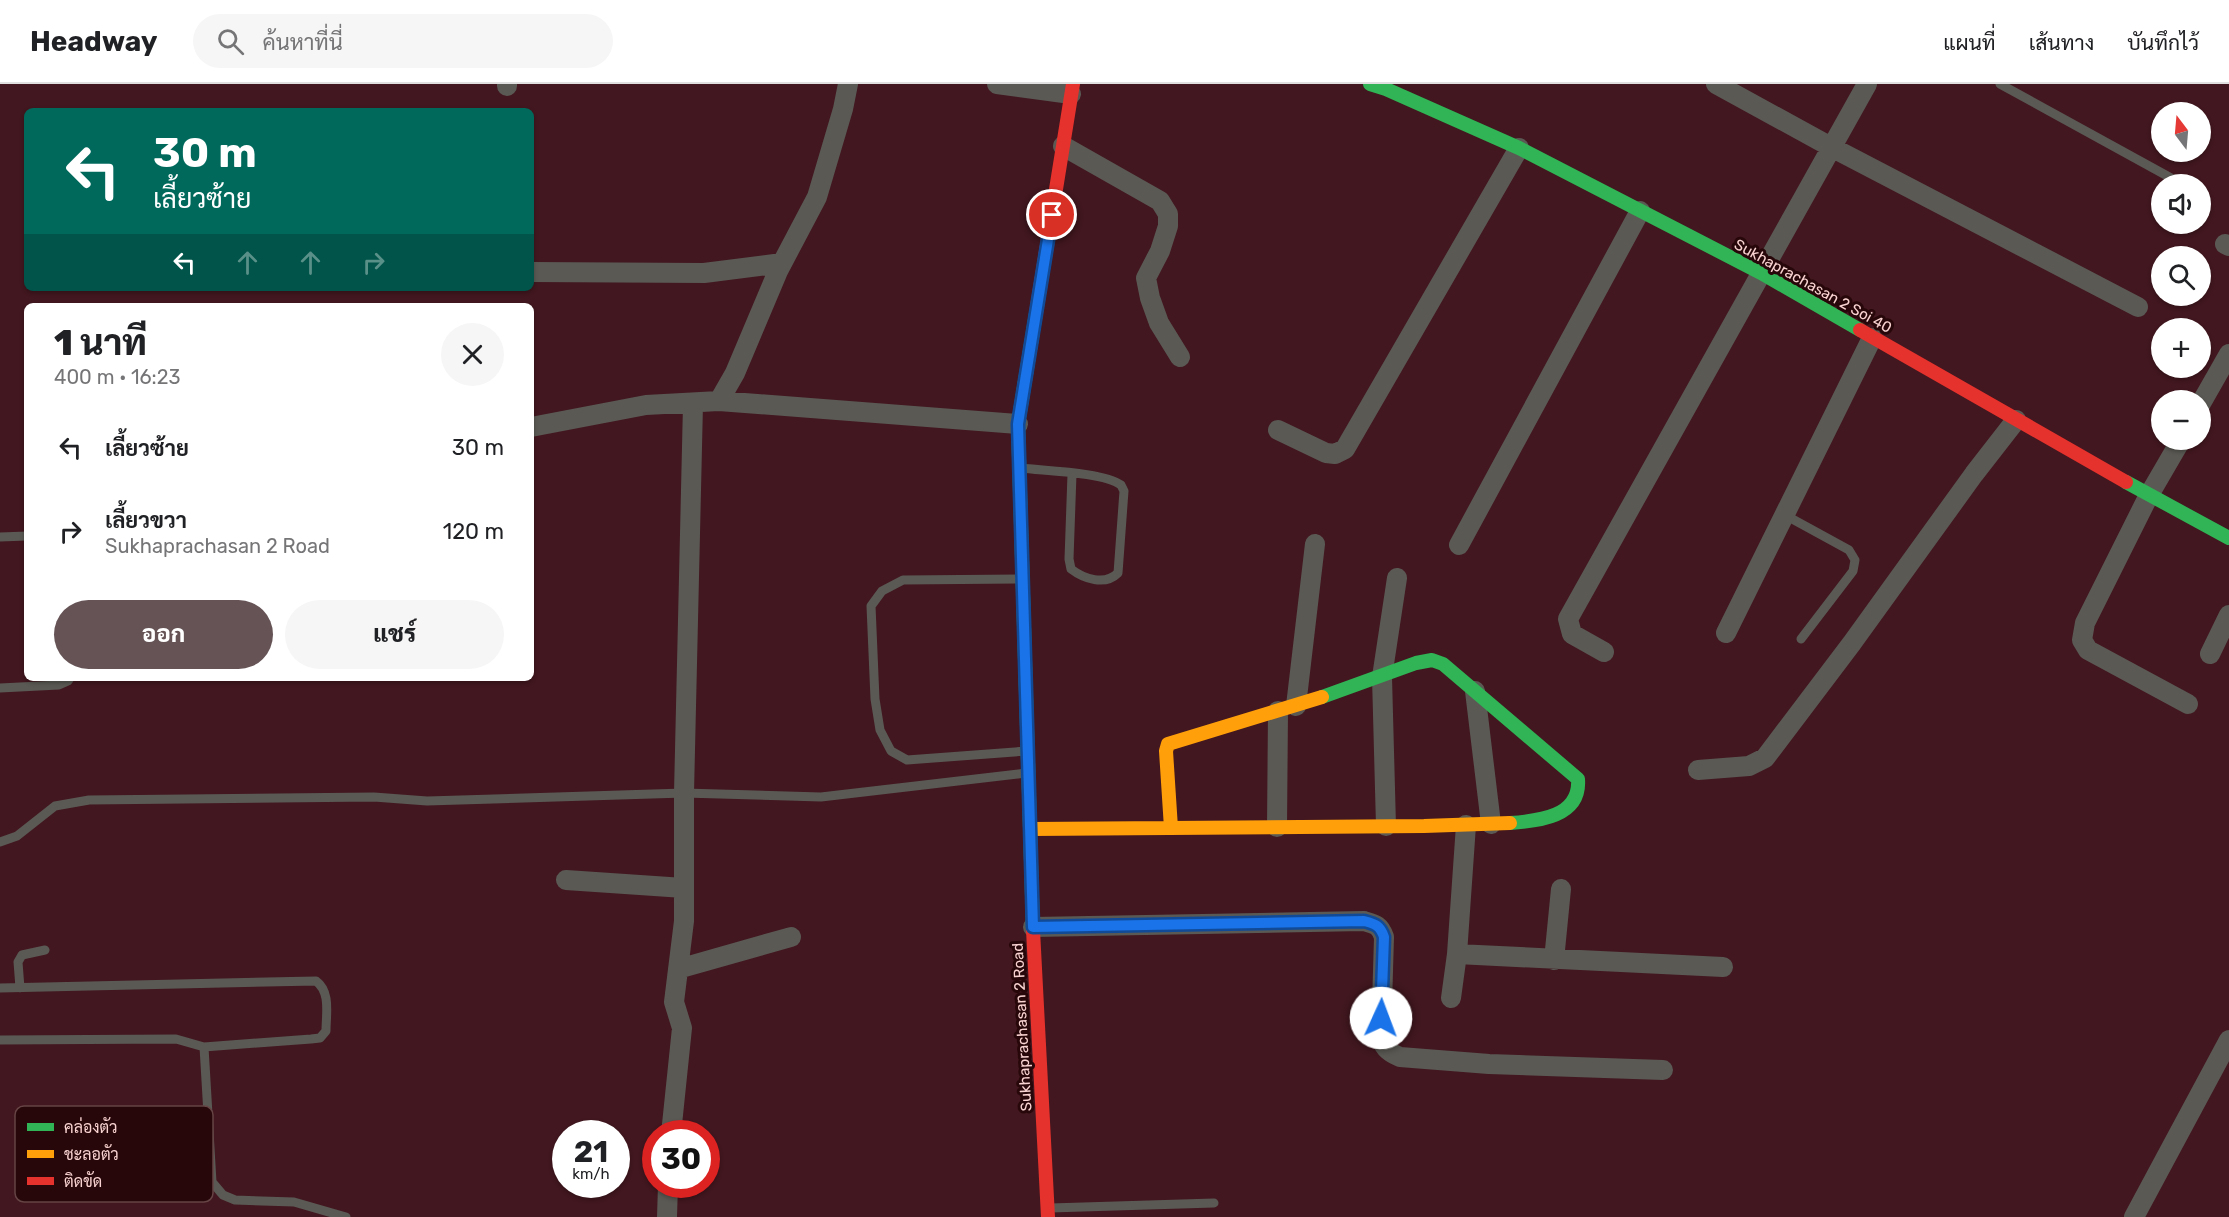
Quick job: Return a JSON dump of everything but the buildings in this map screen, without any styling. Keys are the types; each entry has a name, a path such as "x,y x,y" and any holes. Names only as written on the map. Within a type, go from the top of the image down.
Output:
{"street":[{"path":"719,401 735,373 782,263 817,197 848,84"},
{"path":"997,84 1072,89"},
{"name":"Sukhaprachasan 2 Soi 40","path":"1370,84 1519,148 1761,273 2016,420 2229,538"},
{"path":"1716,84 1831,147 2138,307"},
{"path":"1605,652 1572,634 1568,619 1866,84"},
{"name":"Sukhaprachasan 2 Road","path":"1048,1212 1033,927 1018,424 1072,89"},
{"path":"1063,146 1160,201 1168,213 1168,226 1163,243 1146,278 1159,323 1180,357"},
{"path":"1278,430 1326,453 1335,454 1345,449 1519,148"},
{"path":"1459,545 1641,211"},
{"path":"534,272 704,273 782,263"},
{"path":"1726,633 1872,338"},
{"path":"2209,390 2229,354"},
{"path":"534,426 646,405 719,401 1018,424"},
{"path":"672,1120 682,1028 674,1002 684,921 684,793 693,404"},
{"path":"1698,770 1749,766 1765,758 2016,420"},
{"path":"2175,450 2149,495 2085,623 2082,640 2088,650 2188,704"},
{"path":"1277,827 1287,708 1315,544"},
{"path":"1386,826 1382,677 1397,578"},
{"path":"2210,654 2229,615"},
{"path":"1031,829 1170,828 1386,826 1491,824 1551,818 1575,800 1580,789 1578,779 1443,664 1432,660 1416,663 1382,677 1168,744 1166,751 1170,828"},
{"path":"1476,691 1491,824"},
{"path":"1451,998 1457,954 1466,825"},
{"path":"566,880 684,888"},
{"path":"1554,960 1561,889"},
{"path":"1033,927 1364,921 1376,924 1382,930 1384,937 1381,1039 1384,1047 1390,1053 1400,1057 1489,1064 1664,1070"},
{"path":"678,969 791,937"},
{"path":"1457,954 1723,967"},
{"path":"2134,1217 2229,1041"},
{"path":"667,1217 668,1198"}],"lane":[{"path":"2000,84 2164,174"},
{"path":"1019,468 1072,474 1106,478 1121,485 1124,491 1118,573 1112,579 1106,581 1079,576 1071,569 1069,559 1072,474"},
{"path":"1785,515 1849,550 1855,560 1853,571 1801,639"},
{"path":"0,537 24,536"},
{"path":"1021,579 903,580 882,591 871,606 874,699 880,730 891,751 907,760 1028,751"},
{"path":"0,688 59,685 68,681"},
{"path":"0,842 17,836 55,806 89,800 374,797 427,801 684,793 821,797 1029,772"},
{"path":"20,988 18,962 22,955 45,950"},
{"path":"0,988 316,981 323,986 326,994 327,1031 320,1038 204,1047 176,1039 0,1040"},
{"path":"204,1047 207,1106"},
{"path":"213,1183 223,1195 235,1200 294,1202 346,1217"},
{"path":"1048,1212 1214,1203"}],"traffic: fast":[{"path":"1370,84 1519,148 1761,273 1860,330"},
{"path":"1033,930 1018,424 1036,313"},
{"path":"2126,482 2229,538"},
{"path":"1322,697 1416,663 1432,660 1443,664 1578,779 1573,802 1565,809 1545,818 1510,823"}],"traffic: slow":[{"path":"1171,828 1166,751 1168,744 1322,697"},
{"path":"1031,829 1424,826 1510,823"}],"traffic: jam":[{"path":"1036,313 1073,84"},
{"path":"1860,330 2126,482"},
{"path":"1033,930 1048,1217"}],"route":[{"path":"1052,215 1018,424 1033,927 1364,921 1376,924 1382,930 1384,937 1381,1018"}]}
